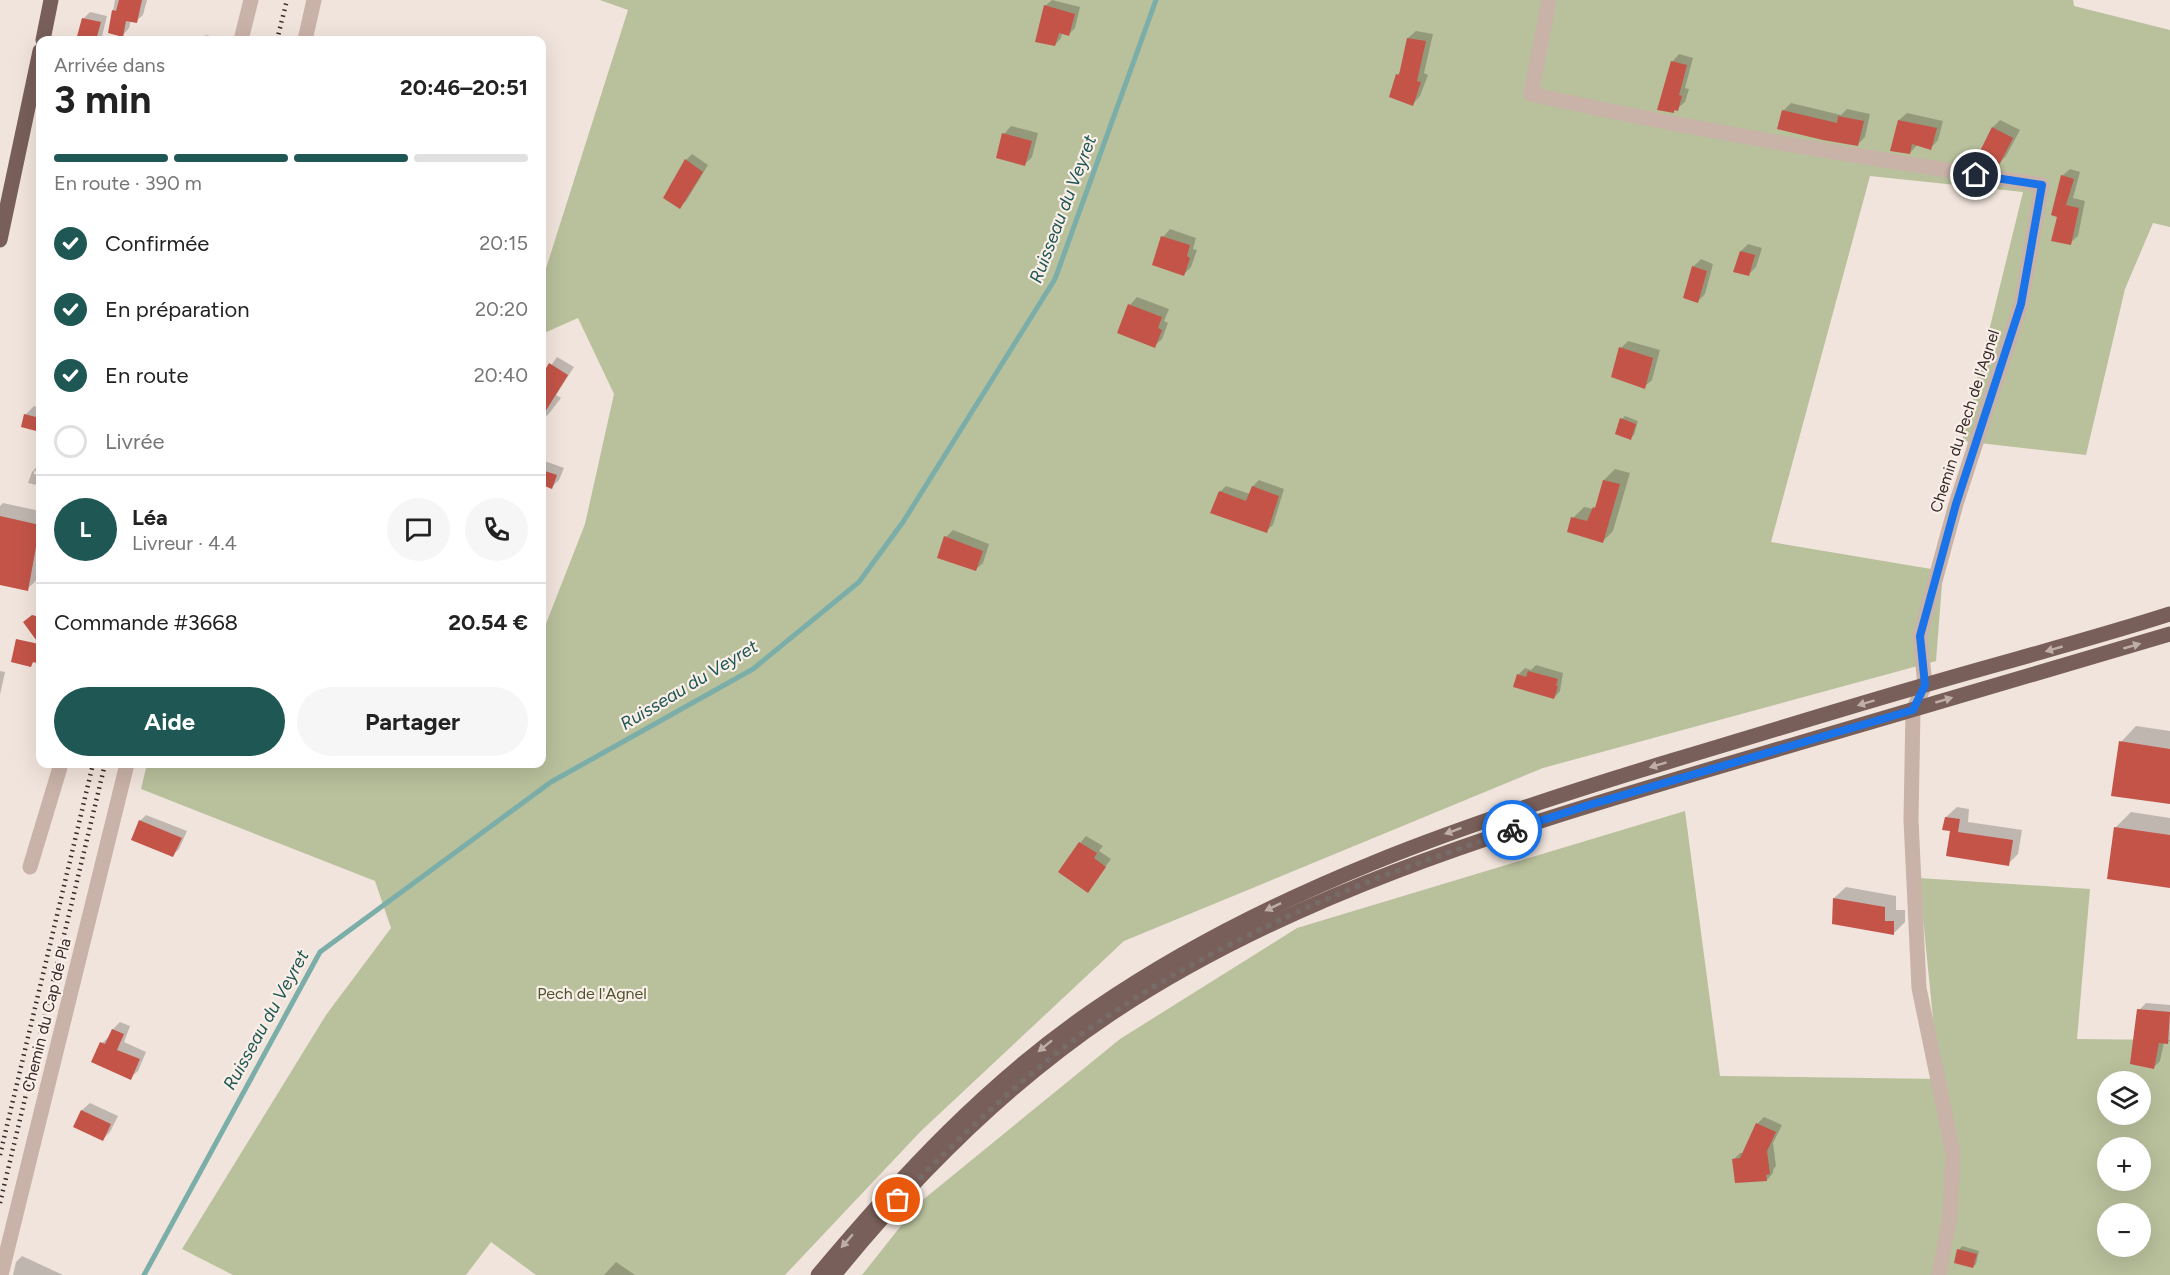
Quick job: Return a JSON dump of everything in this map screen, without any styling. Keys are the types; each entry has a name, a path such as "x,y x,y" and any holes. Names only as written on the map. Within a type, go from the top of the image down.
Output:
{"main road":[{"path":"44,36 51,0"},
{"path":"0,240 36,70"},
{"path":"818,1275 942,1135 992,1089 1100,1005 1217,935 1343,875 1423,842 1483,821 1583,788 2170,614"},
{"path":"834,1275 898,1200 950,1148 1059,1051 1109,1015 1162,982 1263,928 1350,889 1532,823 2170,634"}],"street":[{"path":"242,36 251,0"},
{"path":"306,36 314,0"},
{"name":"Chemin du Pech de l'Agnel","path":"1549,0 1531,94 1646,119 2042,185 2021,304 1956,504 1920,636 1925,685"},
{"path":"1925,685 1913,710 1911,820 1919,988 1953,1153 1950,1216 1939,1275"},
{"path":"30,867 60,768"},
{"name":"Chemin du Cap de Pla","path":"1,1275 126,768"}],"green space":[{"name":"Pech de l'Agnel","path":"600,0 2073,0 2074,6 2170,30 2170,227 2153,223 2125,289 2086,455 1962,441 2023,192 1870,176 1771,542 1943,571 1936,661 1543,768 1124,941 921,1131 785,1275 536,1275 491,1242 466,1275 233,1275 182,1249 326,1015 391,928 375,881 141,789 146,768 546,768 546,624 585,524 614,394 578,318 546,332 546,268 628,10"},
{"path":"1685,811 1720,1076 1939,1079 1919,878 2090,889 2077,1039 2170,1040 2170,1275 862,1275 919,1203 1120,1039 1297,928"}],"building":[{"path":"119,0 142,0 137,23 126,21 123,36 108,33 112,10 116,11"},
{"path":"1044,5 1075,14 1069,36 1059,33 1055,46 1035,42"},
{"path":"82,18 101,22 97,36 77,36"},
{"path":"1407,38 1426,41 1417,81 1421,82 1413,106 1389,97 1396,74 1399,75"},
{"path":"1671,61 1687,65 1679,95 1682,96 1678,111 1674,110 1674,113 1657,110"},
{"path":"1782,110 1837,123 1838,116 1864,121 1858,146 1777,129"},
{"path":"1898,120 1937,128 1931,150 1912,144 1910,154 1890,151"},
{"path":"1992,127 2013,138 1999,165 1978,155"},
{"path":"1002,133 1032,141 1025,166 996,158"},
{"path":"685,159 703,172 680,209 663,198"},
{"path":"2061,175 2074,179 2066,205 2079,208 2071,245 2051,241 2057,217 2051,215"},
{"path":"1161,236 1190,245 1187,256 1190,258 1184,276 1152,265"},
{"path":"1740,251 1755,255 1749,276 1733,272"},
{"path":"1692,266 1707,271 1698,303 1683,298"},
{"path":"1128,304 1162,317 1158,328 1162,330 1155,348 1117,333"},
{"path":"1619,347 1653,358 1645,389 1611,377"},
{"path":"549,363 568,375 546,411 546,368"},
{"path":"24,414 36,417 36,431 21,427"},
{"path":"1620,418 1636,424 1631,440 1615,434"},
{"path":"546,471 557,475 552,489 546,487"},
{"path":"1603,480 1620,484 1603,543 1567,532 1571,517 1587,521 1593,507 1595,508"},
{"path":"1252,486 1279,496 1267,533 1210,513 1219,491 1246,501"},
{"path":"0,516 36,524 36,547 28,591 0,585"},
{"path":"944,536 983,551 976,571 937,558"},
{"path":"32,615 36,616 36,640 23,622"},
{"path":"16,639 36,643 36,663 33,662 31,667 11,662"},
{"path":"1528,671 1558,679 1554,699 1513,687 1517,674 1526,677"},
{"path":"2119,741 2170,749 2170,804 2111,796"},
{"path":"1945,817 1960,819 1958,832 2013,840 2009,866 1946,856 1950,831 1942,830"},
{"path":"139,820 182,838 173,857 131,840"},
{"path":"2114,827 2170,835 2170,888 2107,879"},
{"path":"1079,842 1097,853 1094,858 1106,867 1088,893 1058,872"},
{"path":"1833,898 1885,907 1885,921 1894,921 1894,935 1832,924"},
{"path":"2137,1009 2170,1012 2168,1044 2159,1043 2154,1069 2130,1064"},
{"path":"112,1029 124,1034 117,1050 140,1059 131,1080 91,1062 100,1042 105,1044"},
{"path":"81,1110 111,1124 103,1141 73,1127"},
{"path":"1756,1123 1776,1132 1767,1151 1770,1174 1766,1175 1767,1181 1735,1183 1732,1159 1740,1158"},
{"path":"1957,1249 1977,1254 1973,1268 1954,1263"}],"waterway":[{"name":"Ruisseau du Veyret","path":"144,1275 320,952 551,782 753,669 859,582 903,522 1055,279 1156,0"}],"railway":[{"path":"278,36 287,0"},
{"path":"0,1155 92,768"},
{"path":"0,1203 104,768"}],"way so far":[{"path":"898,1200 950,1148 1059,1051 1109,1015 1162,982 1263,928 1350,889 1512,830"}],"route":[{"path":"1512,830 1913,710 1925,685 1920,636 1956,504 2021,304 2042,185 1976,175"}]}
